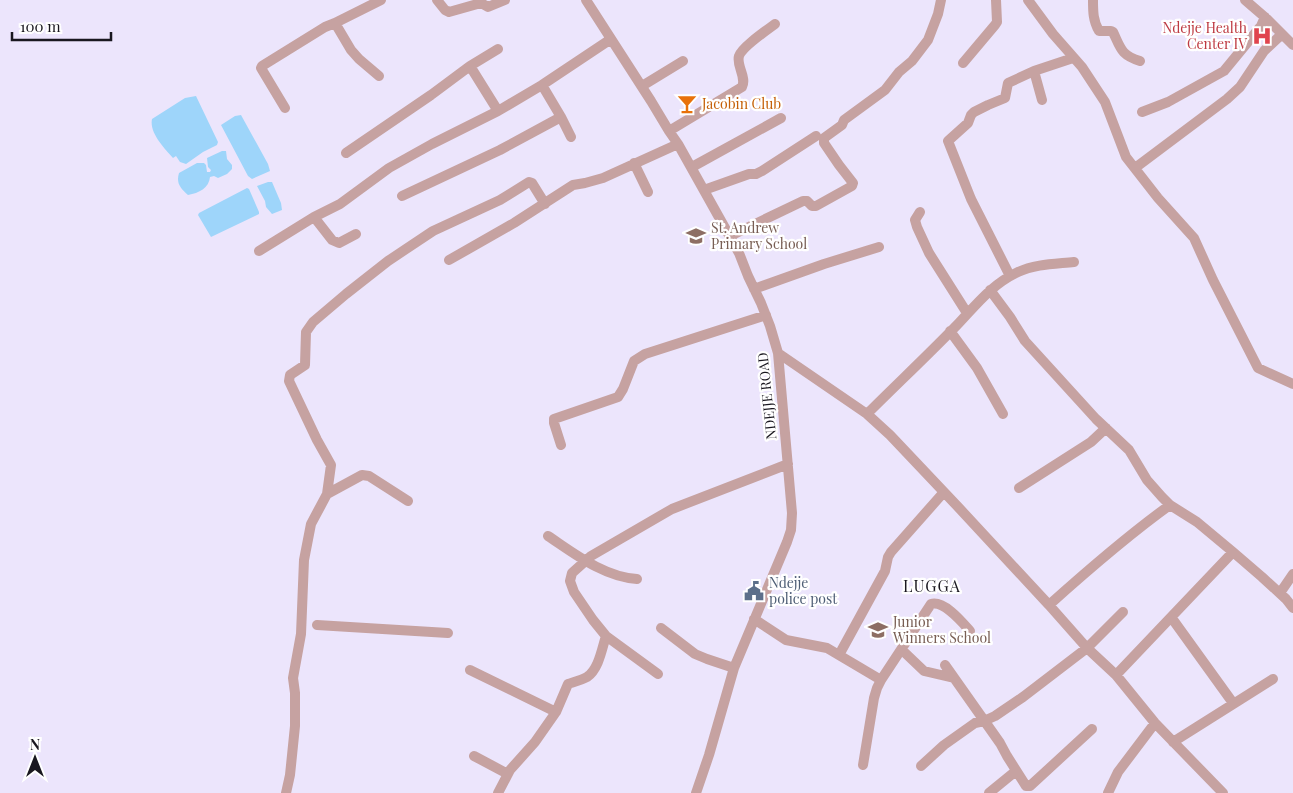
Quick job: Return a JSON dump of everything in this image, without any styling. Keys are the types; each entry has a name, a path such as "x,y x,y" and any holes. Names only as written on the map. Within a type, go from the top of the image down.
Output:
{"street":[{"path":"285,108 264,73 262,66 325,27 381,0"},
{"path":"437,0 445,10 454,12 481,4 488,6 504,0"},
{"name":"NDEJJE ROAD","path":"586,0 678,144 730,236 766,315 778,353 792,512 791,530 734,668 696,793"},
{"path":"730,236 803,201 816,206 852,186 853,183 838,165 824,142 824,138 842,125 844,120 885,90 899,72 912,61 928,40 941,0"},
{"path":"963,63 996,25 996,0"},
{"path":"1028,0 1053,34 1082,67 1105,102 1126,157 1158,198 1194,238 1238,332 1258,368 1293,384"},
{"path":"1093,0 1093,16 1099,31 1113,32 1122,51 1128,57 1140,61"},
{"path":"1245,0 1293,45"},
{"path":"1142,112 1168,102 1224,71 1261,26 1264,17"},
{"path":"335,23 351,50 379,76"},
{"path":"669,131 742,87 744,81 739,60 740,54 748,44 775,24"},
{"path":"1136,168 1240,87 1264,51 1281,34"},
{"path":"259,250 314,217 340,204 389,168 432,144 498,112 611,39"},
{"path":"346,153 470,66 498,49"},
{"path":"1010,276 971,199 948,141 968,123 974,112 1005,98 1008,83 1034,71 1073,58"},
{"path":"642,86 682,61"},
{"path":"470,66 498,112"},
{"path":"1034,71 1042,100"},
{"path":"542,85 571,137"},
{"path":"402,196 500,150 560,117"},
{"path":"692,168 781,118"},
{"path":"704,190 749,174 756,174 816,136"},
{"path":"449,260 514,223 574,184 598,180 678,144"},
{"path":"634,163 648,192"},
{"path":"286,793 290,775 295,726 293,678 300,634 304,560 311,524 327,494 331,464 316,440 289,381 290,375 305,365 305,336 308,329 319,317 388,261 433,231 500,200 529,182 532,183 545,204"},
{"path":"920,212 915,220 929,253 967,313"},
{"path":"314,217 332,240 339,243 356,234"},
{"path":"754,289 879,247"},
{"path":"867,414 990,290 1010,276 1033,267 1074,262"},
{"path":"990,290 1025,341 1090,413 1129,450 1147,480 1170,505 1198,522 1280,593 1293,608"},
{"path":"560,445 554,419 618,397 636,358 766,315"},
{"path":"950,332 977,368 1003,414"},
{"path":"778,353 867,414 890,435 1087,648 1116,675 1155,724 1223,793"},
{"path":"1019,488 1091,442 1106,428"},
{"path":"658,674 606,636 574,592 570,576 591,556 672,509 788,464"},
{"path":"327,494 362,475 369,476 408,500"},
{"path":"839,655 885,571 888,556 944,492"},
{"path":"1049,605 1107,553 1170,505"},
{"path":"548,536 585,560 619,576 636,579"},
{"path":"1116,675 1233,552"},
{"path":"1280,593 1293,574"},
{"path":"863,765 877,688 931,604 937,603 949,610 970,631"},
{"path":"921,766 944,745 975,723 995,716 1023,697 1087,648 1123,612"},
{"path":"1171,617 1233,703"},
{"path":"754,618 786,640 825,647 882,680"},
{"path":"317,625 448,632"},
{"path":"661,628 695,654 734,668"},
{"path":"498,793 508,774 535,742 556,712 568,684 587,677 592,671 606,636"},
{"path":"902,650 924,671 954,678"},
{"path":"945,666 1000,743 1026,786 1030,786 1092,729"},
{"path":"470,670 556,712"},
{"path":"1173,742 1273,679"},
{"path":"1108,793 1118,772 1155,724"},
{"path":"474,756 508,774"},
{"path":"989,793 1016,771"}],"water":[{"path":"196,96 218,142 217,145 186,164 180,162 176,156 173,158 162,145 153,130 152,119 185,98"},
{"path":"241,115 270,171 252,179 248,176 221,125 235,116"},
{"path":"226,151 227,159 232,165 232,169 227,174 218,178 210,177 208,184 203,189 188,195 179,185 179,173 197,163 204,163 207,172 210,172 207,158"},
{"path":"272,182 282,210 272,214 266,207 257,186"},
{"path":"247,188 259,214 211,237 198,215 199,213"}],"place":[{"name":"Ndejje Health Center IV","path":"1262,36"},
{"name":"Jacobin Club","path":"687,104"},
{"name":"St. Andrew Primary School","path":"696,236"},
{"name":"Ndejje police post","path":"754,591"},
{"name":"Junior Winners School","path":"878,630"}],"district":[{"name":"LUGGA","path":"932,586"}]}
